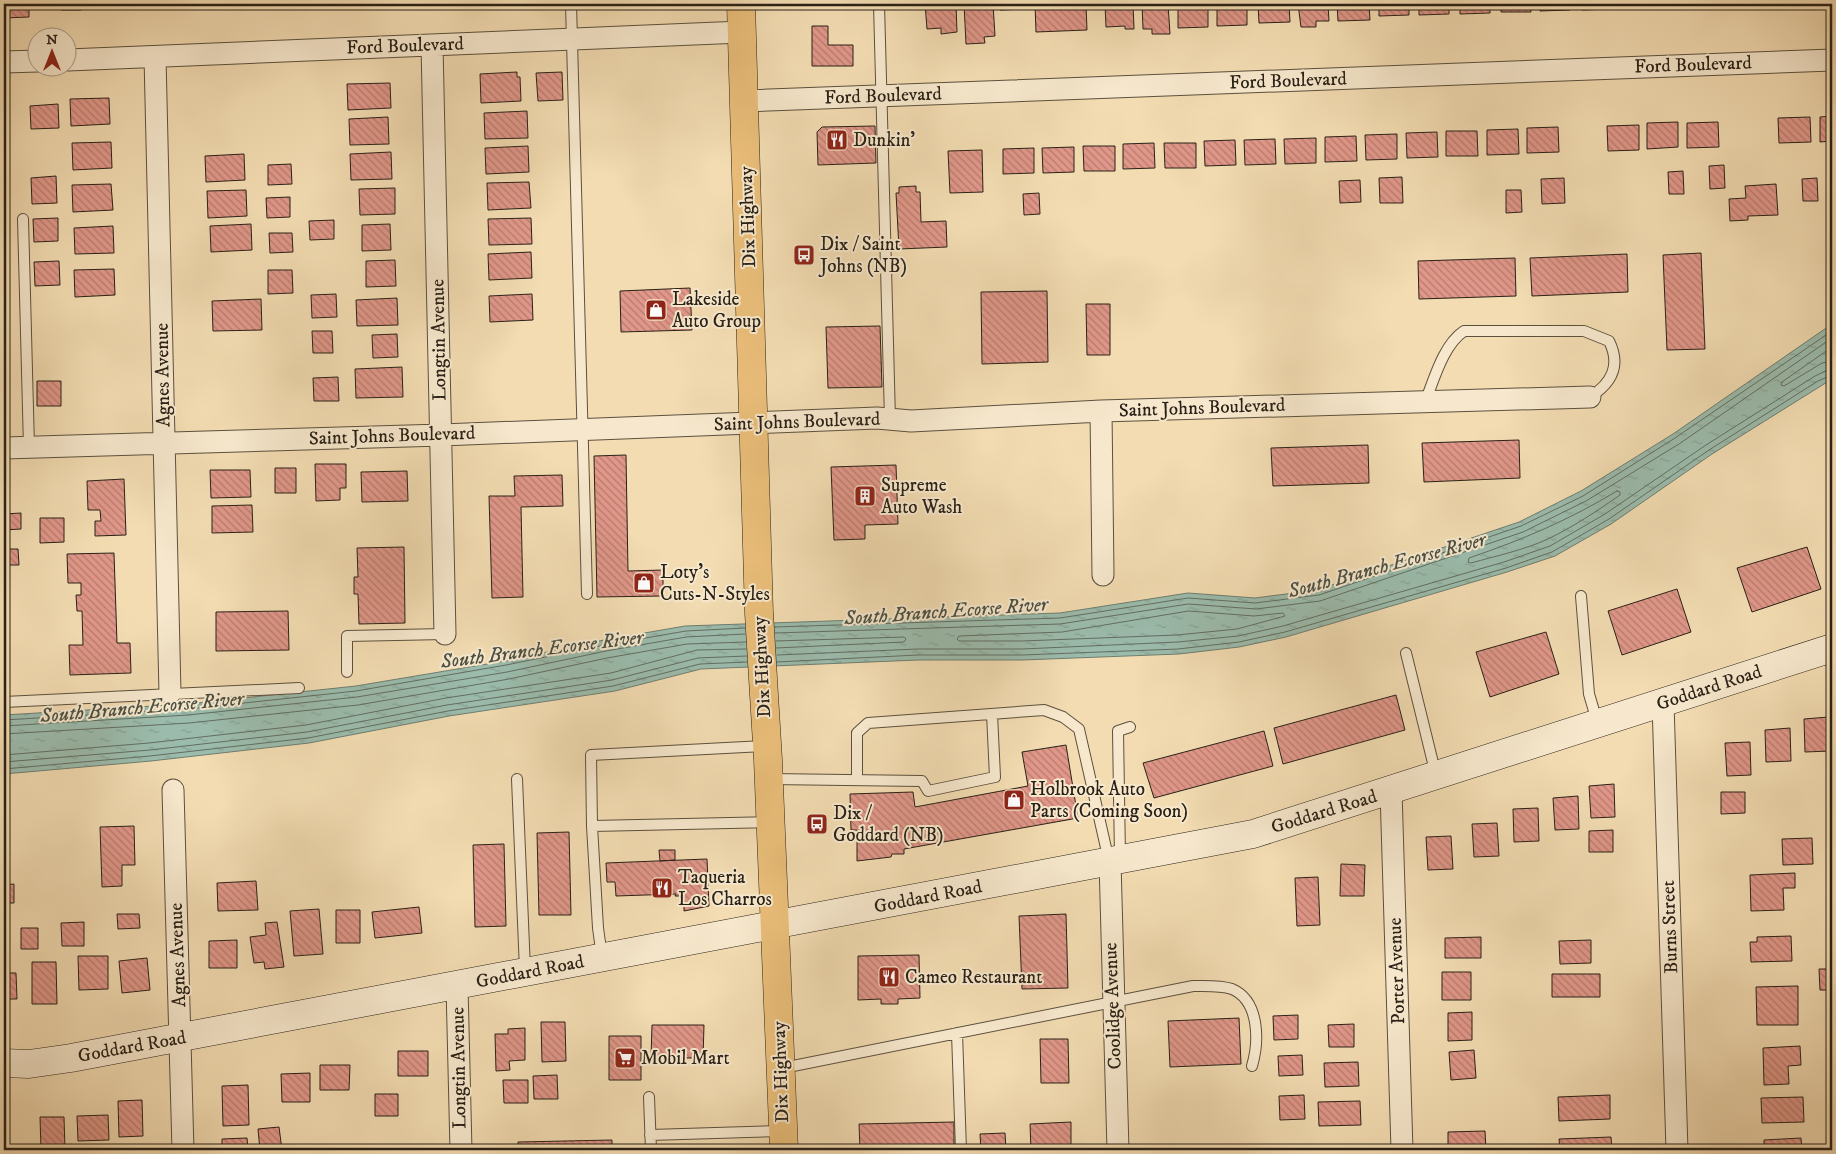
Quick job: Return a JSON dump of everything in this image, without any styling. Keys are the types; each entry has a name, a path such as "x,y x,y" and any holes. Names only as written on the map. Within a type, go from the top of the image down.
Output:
{"main road":[{"name":"Dix Highway","path":"741,4 759,613 769,779 784,1141"}],"street":[{"name":"Ford Boulevard","path":"78,60 742,32"},
{"name":"Longtin Avenue","path":"432,45 445,634"},
{"name":"Agnes Avenue","path":"155,57 170,693"},
{"name":"Ford Boulevard","path":"744,101 1832,60"},
{"path":"4,62 28,61"},
{"name":"Saint Johns Boulevard","path":"4,448 890,419 911,421 1100,411 1590,397"},
{"path":"1100,411 1103,575"},
{"name":"Goddard Road","path":"4,1063 29,1064 180,1038 1253,834 1832,648"},
{"name":"Burns Street","path":"1663,703 1677,1150"},
{"name":"Agnes Avenue","path":"173,790 183,1150"},
{"name":"Porter Avenue","path":"1391,791 1402,1150"},
{"name":"Coolidge Avenue","path":"1115,861 1113,1002 1118,1150"},
{"name":"Longtin Avenue","path":"457,986 461,1150"}],"lane":[{"path":"571,4 587,594"},
{"path":"878,4 890,419"},
{"path":"23,219 29,447"},
{"path":"1425,402 1448,349 1458,336 1464,332 1584,331 1609,341 1614,352 1611,379 1601,390 1590,397"},
{"path":"1581,596 1589,694 1598,724"},
{"path":"346,672 346,636 445,634"},
{"path":"1406,653 1437,776"},
{"path":"4,702 299,688"},
{"path":"857,780 857,732 868,723 1044,710 1063,717 1079,729 1115,861"},
{"path":"769,779 922,781 928,791 995,777 992,714"},
{"path":"1115,861 1118,731 1130,727"},
{"path":"602,958 598,928 592,826 591,755 766,746"},
{"path":"517,779 525,973"},
{"path":"592,826 770,822"},
{"path":"780,1068 1192,986 1232,989 1243,997 1252,1010 1256,1028 1257,1051 1252,1066"},
{"path":"958,1033 961,1150"},
{"path":"649,1097 651,1150"},
{"path":"650,1135 784,1141"}],"water":[{"name":"South Branch Ecorse River","path":"1832,324 1832,379 1712,454 1611,524 1555,556 1286,637 1239,647 1179,654 1022,660 918,660 701,669 615,691 449,716 309,743 151,761 4,774 4,715 187,704 356,686 505,661 604,640 685,626 1060,613 1188,593 1255,598 1317,590 1519,522 1581,491 1673,434"}],"building":[{"path":"4,4 29,4 29,17 4,18"},
{"path":"61,4 81,4 81,10 61,10"},
{"path":"101,4 122,4 122,7 101,8"},
{"path":"925,4 956,4 957,32 941,34 941,28 927,29"},
{"path":"964,4 993,4 995,36 984,37 985,43 966,44"},
{"path":"1000,4 1027,4 1028,9 1000,10"},
{"path":"1035,4 1086,4 1087,30 1036,32"},
{"path":"1105,4 1133,4 1134,29 1125,29 1125,26 1106,27"},
{"path":"1142,4 1168,4 1170,34 1152,34 1152,29 1143,29"},
{"path":"1178,4 1208,4 1208,27 1178,28"},
{"path":"1217,4 1247,4 1247,25 1217,26"},
{"path":"1258,4 1289,4 1290,22 1259,23"},
{"path":"1298,4 1328,4 1329,21 1316,21 1316,27 1301,27"},
{"path":"1337,4 1369,4 1370,20 1338,21"},
{"path":"1379,4 1409,4 1409,15 1379,16"},
{"path":"1419,4 1449,4 1449,14 1419,15"},
{"path":"1460,4 1490,4 1490,13 1460,14"},
{"path":"1501,4 1530,4 1531,12 1501,12"},
{"path":"1540,4 1570,4 1570,10 1540,11"},
{"path":"1582,4 1611,4 1612,9 1582,10"},
{"path":"812,26 828,26 828,45 853,45 853,66 812,66"},
{"path":"517,72 517,77 520,77 521,101 481,103 480,74"},
{"path":"562,72 563,100 538,101 536,73"},
{"path":"390,83 391,108 348,110 347,84"},
{"path":"109,98 110,124 71,126 70,99"},
{"path":"58,104 59,128 31,129 30,106"},
{"path":"4,106 8,106 9,132 4,132"},
{"path":"527,111 528,138 485,139 484,113"},
{"path":"1832,116 1832,141 1820,142 1820,117"},
{"path":"388,117 389,144 350,145 349,119"},
{"path":"1810,117 1811,142 1779,143 1778,118"},
{"path":"1678,122 1678,147 1647,149 1647,123"},
{"path":"1718,122 1719,147 1687,148 1687,123"},
{"path":"1639,125 1639,150 1608,151 1607,126"},
{"path":"875,126 876,163 818,165 817,132 822,127"},
{"path":"1558,127 1559,152 1527,153 1527,128"},
{"path":"1518,129 1519,154 1487,155 1487,130"},
{"path":"1446,131 1477,131 1478,156 1446,156"},
{"path":"1437,132 1438,157 1407,158 1406,133"},
{"path":"1397,134 1397,159 1366,160 1365,135"},
{"path":"1356,136 1357,161 1325,162 1325,137"},
{"path":"1316,138 1316,163 1285,164 1284,139"},
{"path":"1275,139 1276,164 1245,165 1244,140"},
{"path":"1235,140 1236,165 1205,166 1204,141"},
{"path":"111,142 112,168 73,170 72,143"},
{"path":"1154,143 1155,168 1123,169 1123,144"},
{"path":"1164,143 1196,143 1196,168 1165,168"},
{"path":"528,146 529,172 486,174 485,148"},
{"path":"1083,146 1115,146 1115,171 1084,171"},
{"path":"1074,147 1074,172 1043,173 1042,148"},
{"path":"1034,148 1034,173 1003,174 1003,149"},
{"path":"982,150 983,192 950,193 948,151"},
{"path":"391,152 392,179 351,180 350,154"},
{"path":"244,154 245,180 206,182 205,156"},
{"path":"291,164 292,184 268,185 268,165"},
{"path":"1724,165 1725,188 1710,189 1709,166"},
{"path":"1683,171 1684,194 1669,194 1668,172"},
{"path":"56,176 57,203 32,204 31,178"},
{"path":"1402,177 1403,203 1380,203 1379,178"},
{"path":"1564,178 1565,203 1542,204 1541,179"},
{"path":"1817,178 1818,201 1803,201 1802,179"},
{"path":"1360,180 1361,202 1340,203 1339,181"},
{"path":"529,182 531,208 488,210 487,183"},
{"path":"111,184 113,210 73,212 72,185"},
{"path":"1776,184 1778,215 1748,216 1748,220 1730,221 1729,199 1746,198 1745,186"},
{"path":"916,186 916,192 920,192 921,222 946,221 947,247 899,249 896,193 899,193 899,187"},
{"path":"395,188 395,214 360,215 359,189"},
{"path":"246,190 247,216 208,218 207,191"},
{"path":"1506,190 1521,190 1522,212 1506,213"},
{"path":"1039,193 1040,214 1024,215 1023,194"},
{"path":"290,197 290,217 267,218 266,198"},
{"path":"58,218 58,241 34,242 33,219"},
{"path":"531,218 532,244 489,245 488,219"},
{"path":"334,220 334,239 310,240 309,221"},
{"path":"251,224 252,250 211,252 210,226"},
{"path":"390,224 391,250 362,251 362,225"},
{"path":"113,226 114,253 75,254 74,228"},
{"path":"269,233 292,233 293,252 270,253"},
{"path":"531,252 532,278 489,280 488,254"},
{"path":"1701,253 1705,349 1667,350 1663,255"},
{"path":"1627,254 1628,292 1532,296 1530,258"},
{"path":"1515,258 1516,296 1419,299 1418,261"},
{"path":"395,260 396,286 366,287 366,261"},
{"path":"59,261 60,285 35,286 34,262"},
{"path":"114,269 115,295 75,297 74,270"},
{"path":"268,270 292,270 293,293 268,294"},
{"name":"Lakeside Auto Group","path":"690,288 692,330 621,332 620,291"},
{"path":"1047,291 1048,362 982,364 981,292"},
{"path":"336,294 337,317 312,318 311,295"},
{"path":"532,294 533,320 490,322 489,296"},
{"path":"397,298 398,325 357,326 356,300"},
{"path":"261,299 262,330 213,331 212,301"},
{"path":"1086,304 1110,304 1110,355 1087,355"},
{"path":"880,326 882,387 828,388 826,327"},
{"path":"312,331 332,331 333,353 313,353"},
{"path":"397,334 398,357 373,358 372,335"},
{"path":"402,367 403,397 356,398 355,369"},
{"path":"338,377 339,401 314,401 313,378"},
{"path":"37,381 61,381 61,406 37,406"},
{"path":"1519,440 1520,478 1424,482 1422,443"},
{"path":"1368,445 1369,483 1273,486 1271,448"},
{"path":"626,455 628,571 663,570 663,596 597,597 594,456"},
{"path":"315,464 346,464 346,488 340,488 340,500 316,501"},
{"name":"Supreme Auto Wash","path":"896,465 898,524 865,525 865,539 834,540 831,467"},
{"path":"275,468 296,468 296,493 275,493"},
{"path":"210,470 250,470 251,497 211,498"},
{"path":"407,471 408,501 362,502 361,472"},
{"path":"562,475 563,506 521,507 523,597 492,598 489,496 515,496 514,476"},
{"path":"124,479 126,535 95,536 95,521 101,521 100,510 88,510 87,481"},
{"path":"252,505 253,532 212,533 212,506"},
{"path":"21,513 21,529 4,530 4,514"},
{"path":"40,518 64,518 64,542 40,543"},
{"path":"404,547 405,623 359,624 358,594 354,594 354,577 358,577 357,548"},
{"path":"1807,547 1821,589 1752,612 1737,568"},
{"path":"4,549 18,549 19,565 4,565"},
{"path":"114,553 117,643 130,643 131,673 70,675 69,645 83,645 82,611 77,611 76,595 81,595 81,583 68,583 67,554"},
{"path":"1677,589 1691,632 1622,655 1608,611"},
{"path":"288,611 289,650 216,651 216,612"},
{"path":"1546,632 1559,674 1490,697 1476,652"},
{"path":"1396,695 1405,730 1283,764 1274,728"},
{"path":"1829,717 1830,751 1805,752 1804,719"},
{"path":"1790,728 1791,761 1766,762 1765,730"},
{"path":"1264,731 1273,766 1154,798 1143,763"},
{"path":"1750,742 1751,775 1727,776 1725,743"},
{"name":"Holbrook Auto Parts (Coming Soon)","path":"1066,745 1078,818 904,849 904,854 892,854 891,857 857,861 857,830 851,830 850,794 913,792 915,807 1028,786 1022,752"},
{"path":"1614,784 1615,817 1591,818 1589,786"},
{"path":"1721,792 1745,792 1745,813 1721,814"},
{"path":"1578,796 1579,829 1555,830 1553,798"},
{"path":"1538,808 1539,841 1514,842 1513,809"},
{"path":"1497,823 1499,856 1474,857 1472,824"},
{"path":"134,826 135,865 122,865 122,886 102,887 100,827"},
{"path":"1613,830 1613,852 1589,852 1589,831"},
{"path":"569,832 571,915 539,915 537,833"},
{"path":"1451,836 1453,869 1428,870 1426,837"},
{"path":"1812,838 1813,864 1783,865 1782,839"},
{"path":"504,844 506,926 475,927 473,845"},
{"path":"659,850 675,850 675,860 660,861"},
{"name":"Taqueria Los Charros","path":"707,859 709,906 684,911 684,896 675,896 676,894 616,896 615,882 607,882 606,863"},
{"path":"1341,864 1365,865 1364,896 1340,896"},
{"path":"1795,873 1795,888 1783,888 1784,910 1751,911 1750,875"},
{"path":"1318,877 1320,925 1297,926 1295,878"},
{"path":"256,881 258,910 218,911 217,883"},
{"path":"14,884 14,903 4,903 4,885"},
{"path":"419,907 422,933 375,938 372,912"},
{"path":"319,909 323,954 294,956 290,911"},
{"path":"336,910 360,910 360,943 336,943"},
{"path":"117,914 139,914 140,928 118,929"},
{"path":"1066,914 1068,988 1022,989 1019,916"},
{"path":"84,922 84,946 62,946 61,923"},
{"path":"277,922 284,967 265,969 264,962 254,963 250,937 266,935 265,923"},
{"path":"21,928 38,928 38,949 21,949"},
{"path":"1791,936 1792,961 1751,962 1750,942 1757,942 1757,937"},
{"path":"1481,937 1481,958 1445,958 1445,938"},
{"path":"237,940 237,968 209,968 209,941"},
{"path":"1591,940 1591,963 1560,964 1559,941"},
{"name":"Cameo Restaurant","path":"919,955 920,998 898,999 898,1004 881,1004 881,999 858,1000 858,956"},
{"path":"78,956 108,956 108,989 79,990"},
{"path":"147,958 150,990 122,993 119,961"},
{"path":"32,962 56,962 57,1004 32,1004"},
{"path":"1819,969 1832,969 1832,990 1820,990"},
{"path":"1442,972 1471,972 1471,1000 1442,1000"},
{"path":"4,973 16,973 17,999 4,999"},
{"path":"1552,974 1600,974 1600,997 1552,997"},
{"path":"1798,986 1798,1025 1757,1025 1756,987"},
{"path":"1472,1012 1472,1040 1448,1041 1448,1013"},
{"path":"1298,1015 1298,1039 1274,1040 1273,1016"},
{"path":"1239,1018 1241,1064 1170,1067 1168,1021"},
{"path":"541,1022 565,1022 566,1061 542,1062"},
{"path":"1354,1024 1354,1047 1329,1047 1328,1025"},
{"path":"652,1025 704,1025 703,1058 651,1058"},
{"path":"525,1028 525,1060 509,1061 510,1070 496,1071 495,1034 508,1034 508,1029"},
{"path":"1829,1028 1832,1028 1832,1054 1829,1054"},
{"name":"Mobil Mart","path":"609,1036 641,1036 641,1080 609,1080"},
{"path":"1040,1039 1068,1039 1069,1083 1041,1083"},
{"path":"1800,1046 1801,1065 1788,1066 1789,1084 1764,1085 1763,1048"},
{"path":"1474,1050 1476,1078 1451,1080 1449,1052"},
{"path":"398,1051 428,1051 428,1076 398,1076"},
{"path":"1302,1055 1303,1075 1279,1076 1278,1056"},
{"path":"1358,1062 1359,1086 1325,1087 1324,1063"},
{"path":"320,1065 350,1065 349,1090 320,1090"},
{"path":"310,1073 310,1102 282,1102 281,1074"},
{"path":"557,1075 558,1099 534,1099 533,1076"},
{"path":"503,1080 528,1080 528,1103 504,1103"},
{"path":"248,1085 249,1125 223,1126 222,1086"},
{"path":"375,1094 398,1094 398,1116 375,1116"},
{"path":"1304,1095 1305,1119 1280,1120 1279,1096"},
{"path":"1610,1095 1610,1119 1559,1121 1558,1097"},
{"path":"1803,1097 1804,1122 1762,1123 1761,1098"},
{"path":"142,1100 143,1136 119,1137 118,1101"},
{"path":"1360,1101 1361,1125 1319,1126 1318,1102"},
{"path":"108,1115 109,1140 78,1141 77,1116"},
{"path":"40,1117 64,1117 65,1150 41,1150"},
{"path":"954,1122 954,1150 860,1150 859,1124"},
{"path":"1071,1122 1071,1149 1031,1150 1030,1124"},
{"path":"279,1127 282,1150 260,1150 258,1129"},
{"path":"1485,1131 1486,1150 1448,1150 1448,1132"},
{"path":"1005,1133 1006,1150 981,1150 980,1134"},
{"path":"1611,1137 1612,1150 1560,1150 1559,1139"},
{"path":"247,1138 248,1150 222,1150 222,1139"},
{"path":"1801,1138 1802,1150 1764,1150 1764,1140"},
{"path":"612,1140 612,1150 518,1150 518,1142"},
{"path":"1526,1145 1526,1150 1506,1150 1505,1146"}],"place":[{"name":"Dunkin'","path":"837,140"},
{"name":"Dix / Saint Johns (NB)","path":"804,255"},
{"name":"Lakeside Auto Group","path":"656,310"},
{"name":"Supreme Auto Wash","path":"865,496"},
{"name":"Loty's Cuts-N-Styles","path":"644,583"},
{"name":"Holbrook Auto Parts (Coming Soon)","path":"1014,800"},
{"name":"Dix / Goddard (NB)","path":"817,824"},
{"name":"Taqueria Los Charros","path":"662,888"},
{"name":"Cameo Restaurant","path":"889,977"},
{"name":"Mobil Mart","path":"625,1058"}]}
